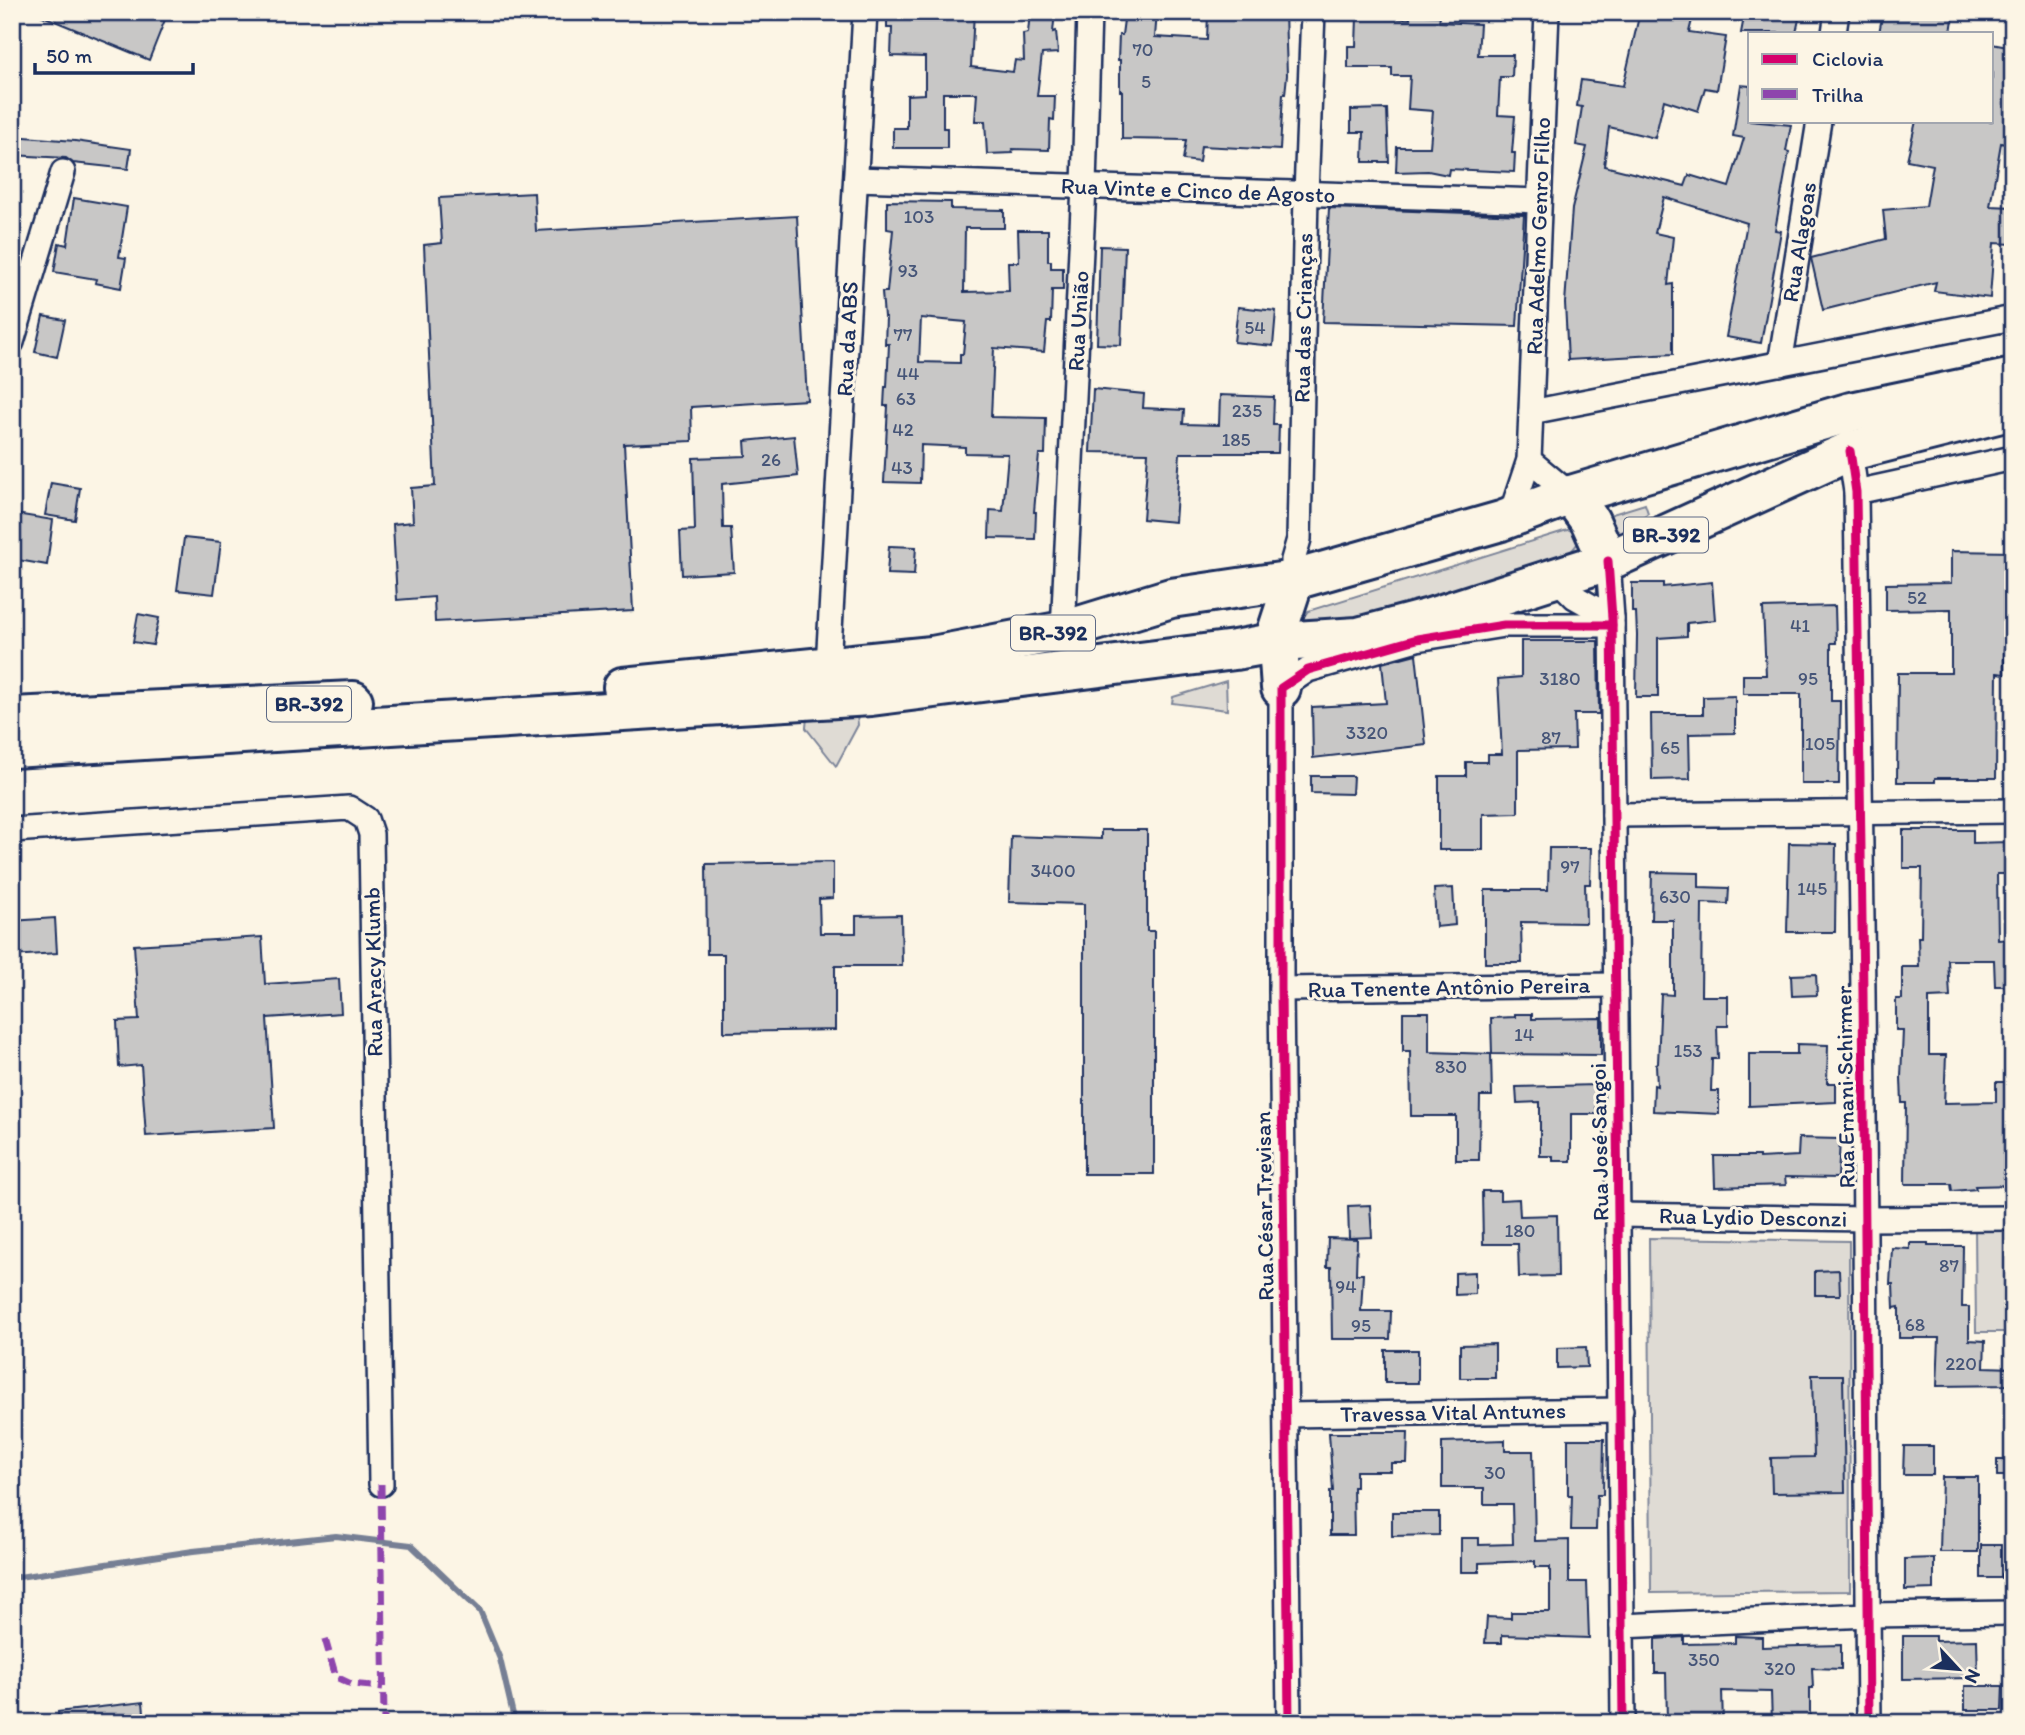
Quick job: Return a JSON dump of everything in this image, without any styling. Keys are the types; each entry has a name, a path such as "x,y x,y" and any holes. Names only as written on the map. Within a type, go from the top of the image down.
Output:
{"highway":[{"name":"BR-392","path":"12,748 870,696 1235,650 1292,629 1501,521 1571,495 1851,412 2013,378"},
{"name":"BR-392","path":"12,717 605,688 932,656 1063,631 1171,598 1292,629 1358,637 1608,561 1850,451 2013,410"},
{"name":"BR-392","path":"1571,495 1590,521 1608,561"}],"street":[{"name":"Rua da ABS","path":"828,666 865,12"},
{"name":"Rua União","path":"1063,631 1084,186 1089,12"},
{"name":"Rua das Crianças","path":"1292,629 1298,539 1313,12"},
{"name":"Rua Adelmo Genro Filho","path":"1501,521 1511,514 1529,460 1547,12"},
{"path":"1834,32 1837,12"},
{"name":"Rua Alagoas","path":"1780,363 1819,122"},
{"path":"12,342 63,172"},
{"name":"Rua Vinte e Cinco de Agosto","path":"856,179 1539,201"},
{"path":"1531,412 2013,318"},
{"name":"Rua Ernani Schirmer","path":"1850,451 1856,492 1861,813 1869,1723"},
{"path":"1856,492 2013,458"},
{"path":"1529,460 1571,495"},
{"name":"Rua José Sangoi","path":"1608,561 1612,621 1623,1723"},
{"path":"1556,578 1575,597 1612,621"},
{"path":"1292,629 1308,670 1416,639 1504,625 1612,621"},
{"name":"Rua César Trevisan","path":"1289,1723 1281,989 1292,629"},
{"name":"Rua Aracy Klumb","path":"12,830 349,808 366,819 372,847 381,1484"},
{"path":"1614,815 2013,811"},
{"name":"Rua Tenente Antônio Pereira","path":"1281,989 1616,985"},
{"name":"Rua Lydio Desconzi","path":"1619,1215 1866,1219 2013,1218"},
{"name":"Travessa Vital Antunes","path":"1286,1415 1620,1410"},
{"path":"1622,1626 1868,1615 2013,1613"}],"shaded area":[{"path":"1645,504 1648,513 1608,545 1596,519"},
{"path":"1577,527 1583,537 1570,553 1375,620 1305,627 1302,619 1308,611"},
{"path":"1226,681 1227,710 1172,703 1173,697"},
{"path":"857,715 858,725 836,766 806,728 807,717"},
{"path":"2013,1225 2013,1332 1976,1332 1975,1226"},
{"path":"1649,1238 1849,1241 1850,1591 1651,1593"}],"building":[{"path":"33,12 168,12 149,60"},
{"path":"887,12 974,12 971,67 1013,72 1015,60 1024,61 1023,34 1028,33 1030,12 1055,12 1053,32 1056,31 1058,53 1042,54 1037,96 1055,96 1054,120 1050,119 1049,150 1012,149 1013,153 987,154 985,121 975,121 977,93 943,93 943,128 947,128 947,148 893,148 893,128 907,128 907,95 925,94 925,57 891,56 892,28 887,28"},
{"path":"1125,12 1157,12 1155,37 1207,40 1208,12 1285,12 1287,75 1283,94 1280,150 1201,146 1199,162 1183,160 1186,140 1122,139 1122,91 1118,60 1119,35 1122,35"},
{"path":"1640,12 1694,12 1689,32 1726,37 1717,90 1705,88 1698,111 1664,100 1655,138 1609,127 1604,166 1685,186 1689,175 1729,187 1744,138 1733,136 1741,85 1748,86 1748,122 1791,125 1775,230 1781,231 1761,343 1726,337 1747,223 1664,197 1655,233 1673,237 1668,285 1673,284 1673,354 1568,360 1565,303 1572,209 1587,147 1576,145 1582,107 1577,106 1581,80 1623,86"},
{"path":"1745,12 1767,12 1799,19 1796,32 1741,33"},
{"path":"1883,12 1954,12 1951,32 1879,32"},
{"path":"1410,14 1440,16 1439,22 1480,24 1478,55 1513,55 1512,77 1500,77 1498,115 1515,116 1512,153 1515,153 1514,172 1449,169 1448,175 1428,171 1396,172 1397,147 1430,147 1433,111 1408,109 1410,76 1392,76 1392,68 1348,68 1348,46 1356,46 1357,17 1410,19"},
{"path":"1994,44 2013,48 2013,146 2001,143 1990,206 2013,207 2013,244 1994,243 1990,298 1934,291 1936,282 1823,310 1811,258 1886,239 1883,210 1926,206 1933,165 1907,160 1916,122 1994,122"},
{"path":"1387,109 1389,162 1363,162 1364,132 1351,132 1351,110"},
{"path":"12,136 131,149 128,169 73,163 66,158 12,155"},
{"path":"534,193 536,231 797,216 807,400 691,407 692,441 624,444 633,611 435,622 434,597 397,600 393,524 413,522 411,488 435,486 424,245 442,243 439,198"},
{"path":"74,198 127,207 119,257 126,258 121,288 95,283 96,279 54,272 59,243 67,245"},
{"path":"887,201 951,202 951,209 1004,210 1004,228 965,228 964,292 1009,291 1008,262 1019,262 1018,230 1048,230 1048,261 1051,261 1051,268 1063,268 1063,290 1052,290 1051,322 1047,322 1044,352 994,348 991,417 1046,418 1045,454 1039,454 1034,512 1035,539 989,538 990,510 1003,511 1008,454 965,453 965,447 921,445 920,483 884,482 888,406 884,406 889,344 885,344 886,317 882,292 887,292 893,230 887,229","holes":["921,318 966,322 960,363 919,362"]},
{"path":"1329,208 1524,215 1517,326 1323,322"},
{"path":"1100,246 1125,247 1121,345 1097,344"},
{"path":"1238,307 1276,311 1273,346 1234,342"},
{"path":"43,316 65,320 57,357 35,352"},
{"path":"1093,389 1144,394 1143,408 1184,410 1183,424 1219,425 1220,395 1274,397 1273,425 1279,425 1278,453 1180,453 1175,522 1143,519 1148,453 1090,452"},
{"path":"794,436 798,476 722,484 723,528 731,528 734,572 682,575 680,531 695,530 693,458 746,456 745,441"},
{"path":"51,483 80,488 75,520 45,515"},
{"path":"16,514 53,520 47,565 12,559"},
{"path":"184,538 221,542 214,594 177,590"},
{"path":"889,546 916,547 914,575 887,574"},
{"path":"1951,551 2013,552 2011,650 2004,650 2004,674 1997,673 1996,778 1935,778 1935,782 1897,782 1898,673 1951,673 1951,609 1886,610 1886,584 1951,583"},
{"path":"1712,582 1715,620 1687,623 1687,636 1658,638 1658,697 1636,697 1637,635 1636,612 1632,612 1632,583 1663,583 1663,587"},
{"path":"1835,606 1836,643 1831,643 1831,701 1840,701 1839,784 1801,784 1801,694 1743,694 1743,675 1766,675 1763,608"},
{"path":"138,614 159,618 153,645 133,642"},
{"path":"1521,641 1598,641 1599,714 1574,714 1575,749 1518,750 1518,813 1483,814 1483,850 1439,850 1439,776 1466,776 1466,762 1488,762 1488,754 1502,754 1498,679 1521,677"},
{"path":"1416,654 1426,745 1313,758 1312,707 1386,703 1382,663"},
{"path":"1735,696 1735,733 1689,734 1690,779 1652,780 1651,714 1703,714 1703,697"},
{"path":"1311,776 1353,776 1352,794 1311,793"},
{"path":"1101,830 1147,830 1147,931 1154,931 1154,1174 1084,1174 1084,904 1009,902 1011,836 1101,839"},
{"path":"1903,830 1973,830 1973,843 2009,842 2009,874 1997,874 1998,940 2013,939 2013,986 1995,986 1994,960 1948,960 1950,997 1929,998 1929,1055 1946,1055 1944,1103 1996,1102 1996,1082 2013,1082 2013,1185 1975,1186 1976,1189 1952,1191 1951,1184 1905,1184 1906,1103 1902,1103 1901,1078 1903,1030 1896,1030 1896,999 1902,999 1902,967 1919,967 1922,868 1903,868"},
{"path":"1789,843 1836,844 1835,932 1787,932"},
{"path":"1549,848 1591,848 1590,884 1585,884 1586,923 1521,922 1522,963 1485,963 1485,890 1548,890"},
{"path":"833,862 833,898 819,899 820,933 856,933 856,916 901,915 902,966 835,966 835,1030 724,1032 724,954 707,954 706,864"},
{"path":"1652,872 1699,873 1699,887 1729,888 1728,904 1702,903 1701,996 1728,996 1728,1026 1717,1026 1718,1059 1712,1059 1711,1091 1719,1091 1719,1114 1653,1111 1654,1085 1657,1086 1661,994 1673,995 1673,920 1651,920"},
{"path":"1453,888 1455,925 1436,927 1434,889"},
{"path":"55,918 57,953 12,956 12,921"},
{"path":"262,937 265,984 339,979 341,1013 267,1018 274,1128 146,1136 141,1065 119,1067 117,1021 139,1020 134,945"},
{"path":"1816,974 1817,995 1792,996 1791,975"},
{"path":"1403,1012 1429,1012 1429,1052 1491,1054 1492,1096 1480,1096 1479,1160 1456,1160 1456,1116 1411,1116 1410,1051 1403,1051"},
{"path":"1515,1014 1532,1014 1532,1019 1601,1018 1601,1055 1492,1054 1491,1018 1515,1017"},
{"path":"1797,1044 1828,1045 1827,1083 1836,1083 1836,1102 1749,1106 1749,1054 1797,1054"},
{"path":"1596,1085 1596,1114 1571,1114 1571,1161 1553,1161 1553,1156 1540,1156 1540,1102 1517,1103 1516,1087"},
{"path":"1799,1138 1840,1139 1838,1178 1785,1177 1786,1185 1715,1187 1714,1156 1798,1156"},
{"path":"1482,1191 1500,1191 1500,1200 1519,1199 1520,1216 1557,1215 1558,1276 1519,1277 1518,1244 1483,1244"},
{"path":"1370,1205 1372,1237 1349,1238 1348,1206"},
{"path":"1328,1238 1357,1239 1356,1274 1363,1274 1361,1311 1391,1311 1390,1339 1332,1339 1331,1267 1327,1267"},
{"path":"1910,1243 1963,1246 1962,1307 1969,1307 1969,1340 1985,1341 1984,1367 2013,1368 2013,1385 1937,1386 1939,1338 1899,1338 1899,1307 1894,1308 1893,1284 1890,1284 1892,1248 1910,1249"},
{"path":"1839,1270 1840,1295 1815,1295 1815,1271"},
{"path":"1475,1272 1475,1294 1455,1295 1455,1273"},
{"path":"1495,1344 1495,1378 1460,1378 1460,1345"},
{"path":"1586,1347 1587,1367 1557,1368 1557,1348"},
{"path":"1385,1350 1418,1350 1418,1383 1385,1383"},
{"path":"1812,1375 1843,1375 1845,1492 1772,1493 1771,1458 1814,1457"},
{"path":"1408,1432 1407,1463 1391,1463 1391,1471 1356,1471 1356,1487 1353,1487 1354,1535 1330,1535 1330,1491 1333,1491 1329,1433"},
{"path":"1568,1439 1604,1439 1603,1495 1597,1495 1596,1530 1571,1530 1572,1495 1568,1495"},
{"path":"1505,1440 1505,1451 1533,1451 1535,1541 1569,1540 1569,1582 1587,1582 1589,1638 1502,1635 1502,1643 1485,1643 1487,1617 1511,1618 1511,1612 1550,1612 1550,1567 1535,1567 1535,1561 1479,1563 1479,1572 1461,1572 1461,1538 1479,1538 1479,1545 1513,1544 1512,1504 1484,1504 1484,1488 1442,1488 1442,1442"},
{"path":"1904,1446 1933,1446 1933,1475 1903,1475"},
{"path":"1997,1460 2013,1460 2013,1476 1997,1476"},
{"path":"1942,1477 1978,1477 1978,1552 1940,1552"},
{"path":"1392,1512 1439,1512 1439,1535 1392,1536"},
{"path":"1981,1545 2001,1545 2001,1578 1981,1578"},
{"path":"1934,1558 1934,1589 1905,1590 1905,1559"},
{"path":"1735,1636 1762,1637 1762,1647 1841,1645 1841,1669 1812,1668 1810,1723 1772,1723 1771,1692 1722,1691 1723,1723 1667,1721 1666,1673 1655,1673 1655,1639 1684,1637 1684,1644 1735,1643"},
{"path":"1903,1636 1935,1636 1935,1641 1977,1640 1978,1678 1903,1679"},
{"path":"1965,1686 2003,1686 2002,1710 1965,1710"},
{"path":"143,1702 145,1723 58,1723 58,1712"}],"waterway":[{"path":"12,1578 193,1551 336,1536 411,1545 480,1611 500,1659 515,1723"}],"marked path":[{"path":"381,1484 384,1723"},
{"path":"325,1639 336,1677 351,1684 383,1687"}],"cycle path":[{"path":"1850,451 1856,492 1869,1723"},
{"path":"1608,561 1612,618 1623,1723"},
{"path":"1289,1723 1281,989 1281,688 1308,670 1417,639 1504,625 1612,625"}]}
